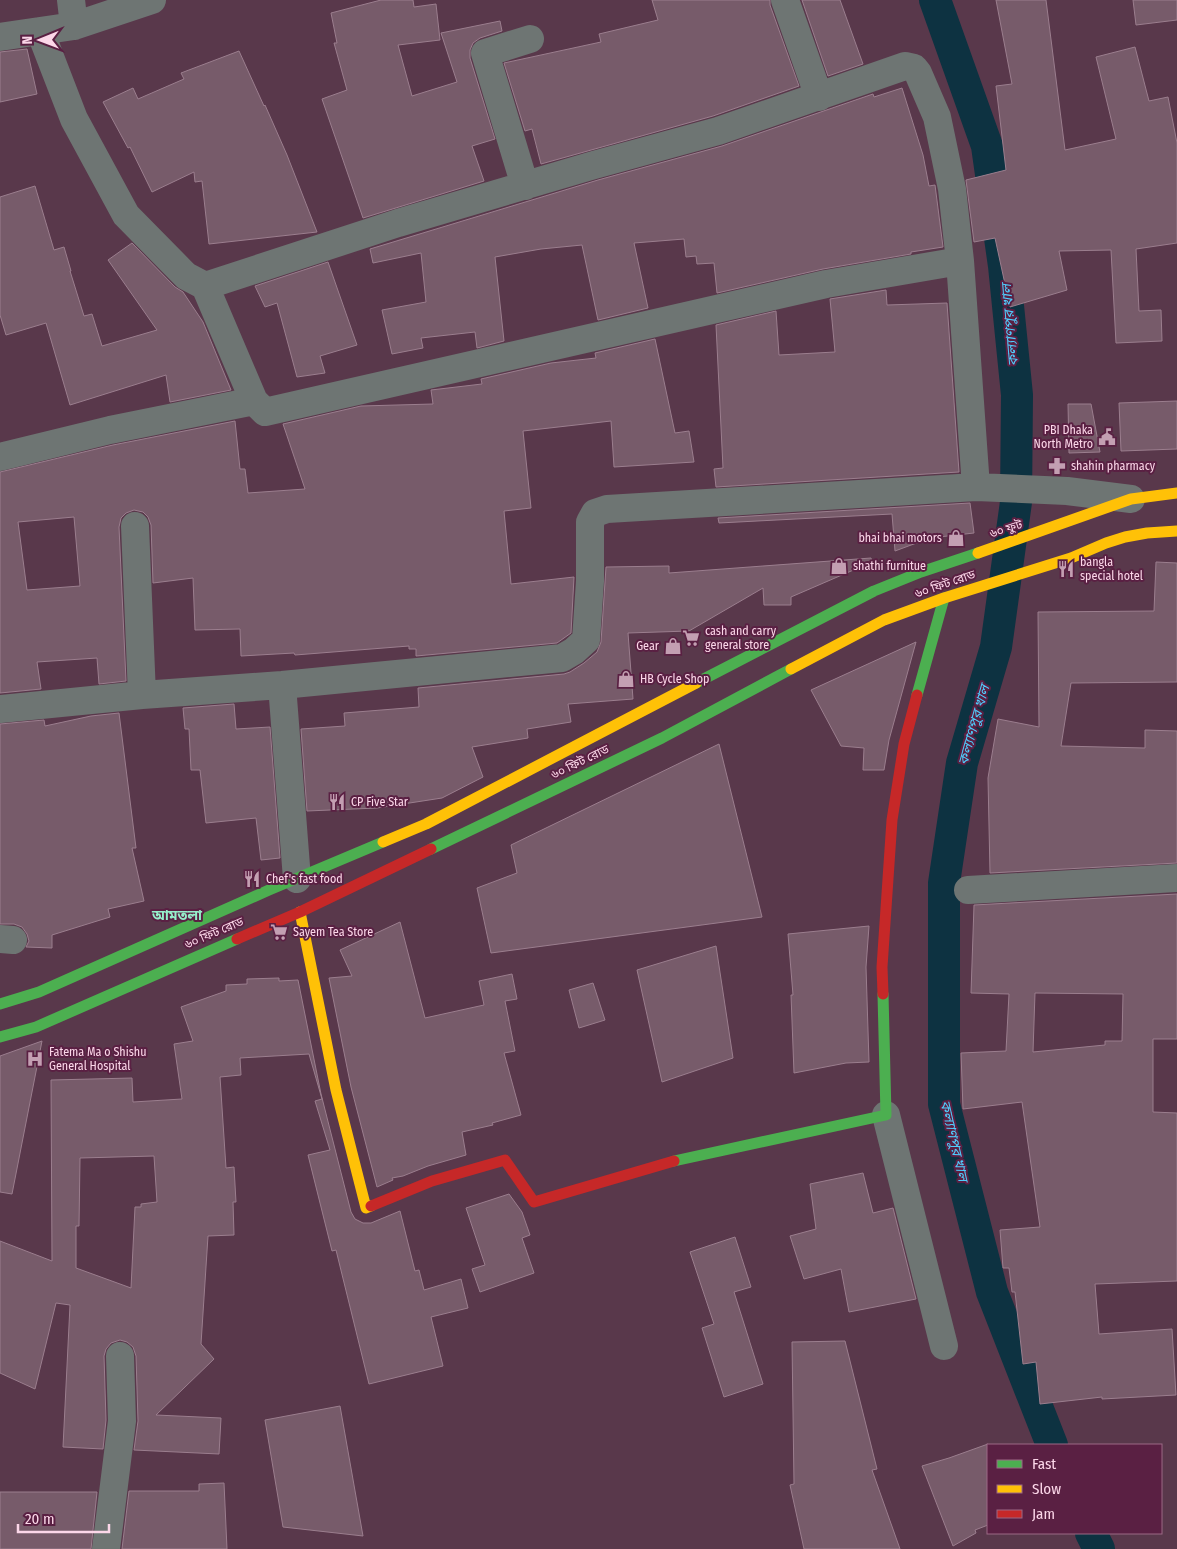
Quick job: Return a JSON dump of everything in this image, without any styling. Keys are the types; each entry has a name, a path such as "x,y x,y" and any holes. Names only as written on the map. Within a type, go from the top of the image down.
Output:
{"street":[{"path":"0,37 40,31 73,13 152,0"},
{"path":"785,0 819,97"},
{"path":"40,31 74,119 126,215 186,276 205,286 254,401 264,412 826,284 960,261"},
{"path":"525,186 485,53 530,38"},
{"path":"205,286 398,223 718,131 905,66 914,68 937,118 952,189 980,488"},
{"path":"0,457 110,430 254,401"},
{"path":"0,710 142,695 282,685 562,658 574,651 586,640 590,581 590,522 595,513 607,509 980,488 1067,491 1131,499 1177,494"},
{"name":"৬০ ফুট","path":"963,557 1131,499"},
{"path":"135,526 142,695"},
{"name":"৬০ ফিট রোড","path":"0,1038 36,1027 276,918 300,912 662,738 884,620 971,589 1071,558 1125,537 1177,531"},
{"name":"৬০ ফিট রোড","path":"0,1004 39,992 270,894 297,879 426,824 874,591 963,557"},
{"path":"944,598 904,744 892,820 882,966 886,1115 944,1346"},
{"path":"282,685 297,879"},
{"path":"968,890 1177,878"},
{"path":"300,912 336,1090 366,1208 432,1181 506,1160 534,1202 682,1159 886,1115"},
{"path":"106,1549 122,1421 120,1356"}],"building":[{"path":"381,0 413,0 414,7 436,4 440,40 398,45 412,96 457,82 441,33 500,21 502,31 480,38 473,43 470,50 470,58 495,139 472,146 484,181 363,218 322,99 347,90 334,43 337,43 331,13"},
{"path":"652,0 770,0 770,5 799,86 713,116 541,164 532,129 525,131 504,63 601,42 599,34 658,20"},
{"path":"802,0 840,0 863,64 828,76"},
{"path":"996,0 1046,0 1065,150 1116,139 1096,57 1135,47 1149,101 1168,97 1177,143 1177,243 1136,249 1139,311 1161,310 1162,341 1116,343 1111,250 1059,251 1067,290 1010,307 995,238 974,242 966,180 1006,170 996,86 1012,84"},
{"path":"1133,0 1177,0 1177,20 1136,25"},
{"path":"27,49 37,94 0,102 0,52"},
{"path":"239,51 287,155 317,232 209,244 202,181 195,182 194,172 152,192 130,147 128,148 103,102 133,88 138,99 184,79 181,73"},
{"path":"902,88 923,155 929,186 935,185 943,247 823,269 717,293 714,263 697,264 696,256 686,257 684,239 634,243 648,308 598,320 582,245 541,249 495,257 504,341 477,348 475,332 421,338 423,348 392,354 382,310 426,302 421,253 373,263 370,249 598,180 722,146 873,94 874,97"},
{"path":"35,186 54,250 64,247 84,316 92,314 102,346 157,330 108,260 132,243 175,287 183,292 203,322 231,390 170,402 166,375 70,405 46,323 6,335 0,315 0,197"},
{"path":"328,262 357,345 320,356 325,373 297,377 277,303 265,307 255,286"},
{"path":"886,290 887,305 947,303 959,472 716,487 714,469 723,468 716,325 776,311 779,355 835,352 830,299"},
{"path":"655,339 675,433 689,431 694,462 614,467 611,421 523,431 531,508 504,511 511,584 574,577 571,633 557,643 416,656 416,649 409,649 409,646 295,655 294,653 241,656 240,629 195,630 193,578 153,583 151,525 148,517 143,512 134,510 126,513 121,518 119,527 126,681 99,684 97,658 37,662 41,689 0,693 0,472 113,445 235,421 240,469 245,469 248,493 305,489 283,424 361,406 433,404 431,390 482,384 481,379 551,363 596,358 595,353","holes":["74,517 80,586 27,590 18,522"]},
{"path":"1177,401 1177,449 1121,451 1119,403"},
{"path":"1068,404 1091,404 1100,452 1069,453"},
{"path":"970,503 974,533 930,538 895,551 892,514 719,523 718,518"},
{"path":"871,558 872,562 791,597 791,605 764,605 763,588 689,631 628,633 633,699 568,704 571,722 527,729 528,738 472,747 483,777 442,798 377,808 307,811 301,729 345,726 344,713 419,707 418,688 570,672 597,652 601,642 606,567 669,566 669,573"},
{"path":"1156,562 1177,563 1177,682 1071,683 1061,746 1145,748 1145,730 1177,731 1177,863 990,873 988,778 998,719 1039,727 1038,612 1154,611"},
{"path":"916,642 889,740 884,770 863,770 864,748 841,746 811,690"},
{"path":"234,704 236,729 270,727 280,858 261,860 256,818 206,823 200,770 191,770 189,729 185,729 183,708"},
{"path":"119,713 136,848 132,848 144,901 108,909 110,917 52,935 52,948 26,947 29,941 22,927 14,924 0,924 0,724 44,720 45,726 91,716"},
{"path":"719,744 762,917 491,953 477,888 517,873 511,845"},
{"path":"1177,894 1177,1039 1153,1039 1153,1112 1177,1113 1177,1281 1095,1284 1099,1334 1172,1329 1176,1395 1102,1399 1102,1397 1040,1404 1036,1362 1023,1364 1015,1292 1012,1292 1009,1268 1003,1268 1000,1230 1040,1227 1022,1102 963,1109 961,1053 1006,1051 1009,994 971,993 974,905","holes":["1035,993 1123,994 1122,1041 1105,1041 1105,1045 1033,1052"]},
{"path":"400,922 425,1018 484,1005 479,981 512,974 517,999 505,1001 515,1051 504,1053 521,1115 492,1123 493,1125 462,1132 466,1155 392,1178 393,1180 377,1187 351,1087 329,978 352,976 340,950"},
{"path":"869,926 866,967 869,1062 846,1063 794,1073 791,995 793,995 788,934"},
{"path":"716,946 733,1058 662,1082 637,970"},
{"path":"279,978 279,981 298,980 321,1094 351,1212 355,1219 363,1223 371,1223 400,1211 415,1271 419,1270 424,1290 461,1279 468,1308 431,1317 443,1366 369,1384 336,1250 332,1251 308,1155 330,1150 315,1101 322,1099 309,1054 240,1058 241,1075 220,1077 226,1168 234,1167 236,1202 233,1202 234,1235 208,1236 201,1344 214,1359 156,1415 221,1418 219,1454 134,1450 138,1421 136,1356 133,1347 127,1342 120,1340 111,1343 106,1349 104,1356 106,1420 103,1449 63,1447 70,1305 56,1303 35,1389 0,1373 0,1241 52,1261 51,1080 132,1078 133,1102 182,1099 174,1044 193,1041 181,1007 226,991 226,985 247,984 247,979","holes":["154,1156 157,1202 141,1204 141,1207 135,1207 131,1288 76,1268 76,1226 79,1226 80,1158"]},
{"path":"593,983 605,1020 579,1028 569,990"},
{"path":"42,1041 12,1194 0,1192 0,1056"},
{"path":"863,1173 873,1213 893,1208 916,1299 849,1312 841,1269 804,1279 790,1236 816,1229 810,1184"},
{"path":"509,1194 522,1212 530,1235 522,1238 534,1273 480,1292 472,1269 485,1265 466,1208"},
{"path":"735,1237 751,1287 734,1292 763,1384 724,1397 702,1328 714,1324 690,1252"},
{"path":"845,1341 877,1469 872,1470 900,1549 804,1549 790,1485 794,1484 792,1342"},
{"path":"340,1406 363,1536 283,1527 265,1420"},
{"path":"987,1444 987,1525 975,1530 976,1533 953,1546 922,1466"},
{"path":"224,1483 227,1549 122,1549 129,1491 199,1491 199,1484"},
{"path":"0,1492 97,1492 91,1549 0,1549"}],"waterway":[{"name":"কল্যাণপুর খাল","path":"935,0 987,146 1004,266 1017,395 1016,502 996,647 962,763 944,883 944,1104 992,1292 1052,1444"},
{"name":"কল্যাণপুর খাল","path":"1092,1534 1099,1549"}],"traffic: fast":[{"path":"696,683 874,591 921,572 978,553"},
{"path":"917,695 944,598"},
{"path":"431,849 662,738 791,669"},
{"path":"0,1004 39,992 269,890 383,842"},
{"path":"0,1037 36,1027 237,939"},
{"path":"674,1161 886,1115 883,994"}],"traffic: slow":[{"path":"978,553 1131,499 1177,493"},
{"path":"791,669 884,620 944,598 1071,558 1125,537 1177,531"},
{"path":"383,842 426,824 696,683"},
{"path":"300,912 336,1090 366,1208 371,1206"}],"traffic: jam":[{"path":"883,994 882,967 892,820 904,744 917,695"},
{"path":"237,939 300,912 431,849"},
{"path":"371,1206 432,1181 505,1160 534,1202 674,1161"}],"place":[{"name":"PBI Dhaka North Metro","path":"1107,437"},
{"name":"shahin pharmacy","path":"1057,466"},
{"name":"bhai bhai motors","path":"956,538"},
{"name":"shathi furnitue","path":"839,566"},
{"name":"bangla special hotel","path":"1066,569"},
{"name":"cash and carry general store","path":"691,638"},
{"name":"Gear","path":"673,646"},
{"name":"HB Cycle Shop","path":"626,679"},
{"name":"CP Five Star","path":"337,802"},
{"name":"Chef's fast food","path":"252,879"},
{"name":"Sayem Tea Store","path":"279,932"},
{"name":"Fatema Ma o Shishu General Hospital","path":"35,1059"}],"district":[{"name":"আমতলা","path":"177,915"}]}
